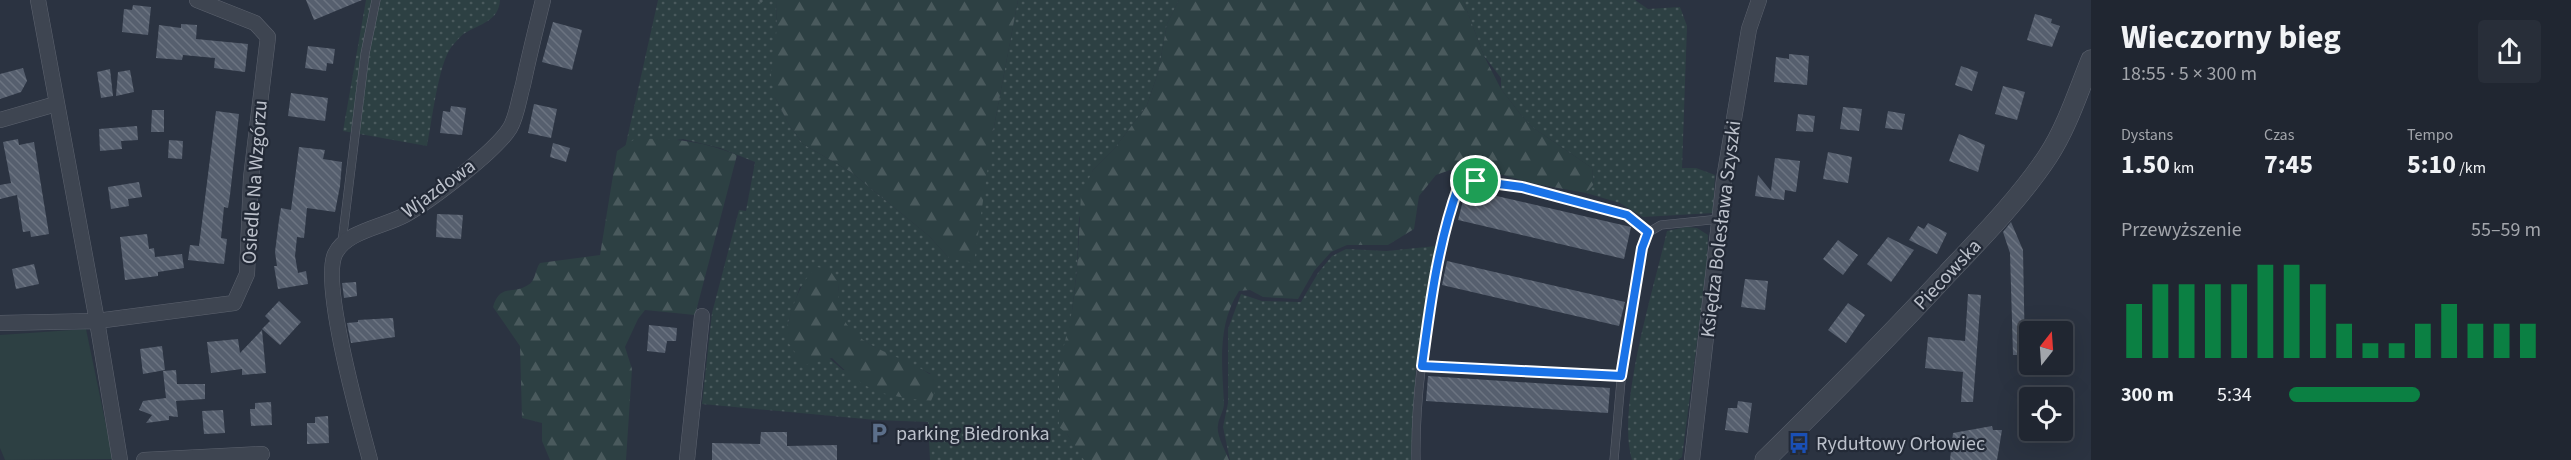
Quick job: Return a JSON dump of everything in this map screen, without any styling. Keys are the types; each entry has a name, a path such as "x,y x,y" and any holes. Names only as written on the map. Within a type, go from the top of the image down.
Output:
{"street":[{"path":"38,0 120,460"},
{"name":"Osiedle Na Wzgórzu","path":"0,323 97,321 234,303 248,274 252,178 268,38 255,23 197,0"},
{"name":"Wjazdowa","path":"342,242 404,216 440,191 502,140 511,126 518,106 543,0"},
{"name":"Księdza Bolesława Szyszki","path":"1692,460 1724,179 1749,29 1759,0"},
{"name":"Piecowska","path":"1765,460 1866,361 1981,238 2013,200 2048,155 2074,102 2091,60"},
{"path":"0,120 56,104"},
{"path":"342,242 334,257 332,283 346,371 370,460"},
{"path":"687,460 702,316"},
{"path":"144,460 262,454"}],"lane":[{"path":"342,242 365,54 376,0"},
{"path":"1416,460 1416,429 1429,313 1448,221 1459,185 1476,181 1522,187 1627,215 1648,232"},
{"path":"1614,460 1621,376 1642,248 1648,232 1661,225 1720,219"},
{"path":"1422,366 1621,376"}],"green space":[{"path":"366,0 500,0 496,13 463,34 447,54 439,79 427,146 343,131"},
{"path":"658,0 776,0 775,97 789,125 803,144 851,172 929,236 949,258 993,132 1018,0 1179,0 1167,24 1158,73 1147,105 1115,148 1093,170 1079,219 1072,311 1067,434 1085,460 930,460 928,422 876,420 702,404 712,313 739,210 746,211 755,162 720,148 683,139 625,148","holes":["839,284 840,315 852,332 873,346 931,374 843,370 788,323 800,287"]},
{"path":"776,0 1018,0 993,132 974,263 949,258 929,236 851,172 803,144 789,125 775,97 771,75 777,27"},
{"path":"1179,0 1463,0 1484,56 1501,89 1532,127 1592,168 1594,184 1586,193 1536,184 1499,174 1467,175 1450,170 1436,175 1419,196 1414,229 1388,245 1347,245 1331,252 1314,271 1298,299 1263,297 1250,290 1239,291 1227,317 1222,345 1224,403 1218,429 1229,460 1084,460 1067,434 1059,427 1059,367 1072,311 1077,270 1081,195 1093,170 1115,148 1147,105 1158,73 1167,24"},
{"path":"1463,0 1635,0 1648,9 1680,7 1687,26 1682,168 1696,168 1715,175 1713,213 1643,217 1620,203 1586,193 1594,184 1592,168 1532,127 1501,89 1501,78 1484,56"},
{"path":"635,139 687,141 712,146 737,155 695,315 645,310 638,319 625,347 632,369 626,460 550,460 542,441 542,423 522,418 520,346 493,307 503,292 522,288 531,283 540,263 600,255 617,151"},
{"path":"1686,227 1697,228 1708,235 1707,265 1682,457 1678,460 1632,460 1628,438 1629,410 1646,315 1667,231"},
{"path":"1436,246 1416,366 1411,460 1230,460 1223,427 1228,403 1228,329 1241,294 1262,301 1301,302 1318,273 1332,256 1346,249 1387,251"},
{"path":"816,267 829,269 839,284 839,306 846,322 857,335 872,345 924,370 939,381 931,401 877,391 855,379 832,358 804,365 785,338 799,291"},
{"path":"86,329 113,459 5,460 0,448 0,335"}],"building":[{"path":"306,0 362,0 314,20"},
{"path":"133,5 151,7 148,35 122,32 124,9 132,10"},
{"path":"2035,14 2052,19 2051,23 2060,26 2052,47 2027,40"},
{"path":"553,22 582,30 572,70 542,62"},
{"path":"181,24 197,25 196,39 248,44 245,72 214,68 215,58 183,55 182,60 156,58 159,25 181,28"},
{"path":"308,46 335,49 333,64 327,63 326,71 305,68"},
{"path":"1789,54 1809,56 1807,85 1774,82 1776,57 1789,59"},
{"path":"1961,66 1978,72 1972,91 1955,85"},
{"path":"23,68 27,81 21,92 0,99 0,74"},
{"path":"110,69 113,96 101,98 97,72"},
{"path":"130,70 134,92 116,96 118,72"},
{"path":"2003,86 2025,92 2017,120 1995,114"},
{"path":"291,93 328,98 325,121 288,116"},
{"path":"534,104 557,109 551,138 528,133"},
{"path":"451,106 466,108 462,135 440,133 443,111 450,112"},
{"path":"1843,107 1862,109 1859,131 1840,129"},
{"path":"152,110 164,110 164,132 151,132"},
{"path":"216,111 239,114 228,208 224,207 221,238 227,239 224,264 188,260 190,245 199,246"},
{"path":"1888,111 1905,114 1902,130 1885,128"},
{"path":"1798,114 1815,116 1813,132 1796,131"},
{"path":"137,126 138,140 121,141 122,149 100,151 99,129"},
{"path":"1959,134 1985,145 1978,172 1949,161"},
{"path":"18,139 19,145 34,142 49,234 31,237 30,231 23,232 17,195 0,199 0,185 11,183 3,142"},
{"path":"169,140 183,141 182,159 168,158"},
{"path":"553,143 570,148 566,162 550,157"},
{"path":"299,147 325,150 323,159 342,162 340,186 335,212 307,208 304,238 297,237 295,256 298,273 306,271 308,284 278,289 274,266 277,266 275,252 279,220 281,208 291,210"},
{"path":"1828,152 1852,157 1848,183 1823,179"},
{"path":"1775,158 1800,161 1796,192 1785,190 1784,200 1755,196 1758,175 1771,191"},
{"path":"139,182 142,197 128,199 129,206 111,209 108,187"},
{"path":"1466,189 1631,227 1624,259 1458,220"},
{"path":"437,214 463,215 461,239 436,237"},
{"path":"2011,222 2023,250 2024,321 2019,321 2019,355 2013,355 2010,253 2003,232"},
{"path":"1928,223 1947,233 1937,254 1909,240 1918,226 1924,229"},
{"path":"147,234 149,249 154,248 155,257 182,254 184,268 158,272 158,276 125,280 120,237"},
{"path":"1888,237 1914,250 1891,282 1867,264"},
{"path":"1838,240 1858,255 1843,275 1823,259"},
{"path":"1447,261 1625,302 1619,326 1442,285"},
{"path":"34,264 39,284 16,289 12,269"},
{"path":"1745,279 1768,281 1765,310 1741,307"},
{"path":"356,282 357,296 344,298 342,283"},
{"path":"1968,294 1981,295 1973,402 1961,402 1963,372 1925,368 1928,337 1965,341"},
{"path":"279,301 301,322 280,345 262,329 270,321 265,316"},
{"path":"1848,303 1865,315 1846,343 1828,330"},
{"path":"393,318 395,337 351,343 347,323"},
{"path":"649,325 677,328 676,341 667,341 665,353 647,351"},
{"path":"262,330 266,373 242,375 242,369 211,373 207,342 238,339 240,353"},
{"path":"162,346 165,370 143,374 140,349"},
{"path":"176,370 177,384 205,384 205,399 176,401 178,417 169,416 169,420 146,423 152,415 139,410 143,401 166,398 163,371"},
{"path":"1428,376 1610,388 1608,413 1426,401"},
{"path":"1738,401 1752,403 1748,433 1725,430 1728,408 1737,408"},
{"path":"271,402 272,425 251,426 250,409 255,409 255,403"},
{"path":"223,410 225,433 204,434 202,411"},
{"path":"328,416 329,443 307,444 307,423 315,423 315,417"},
{"path":"1992,426 1993,430 2002,430 1997,460 1950,460 1953,433"},
{"path":"761,432 787,432 787,446 837,445 837,460 712,460 712,443 760,444"}],"place":[{"name":"parking Biedronka","path":"879,433"},
{"name":"Rydułtowy Orłowiec","path":"1799,443"}],"route":[{"path":"1476,181 1522,187 1627,215 1648,232 1642,248 1621,376 1422,366 1429,313 1450,210 1459,185 1476,181"}]}
